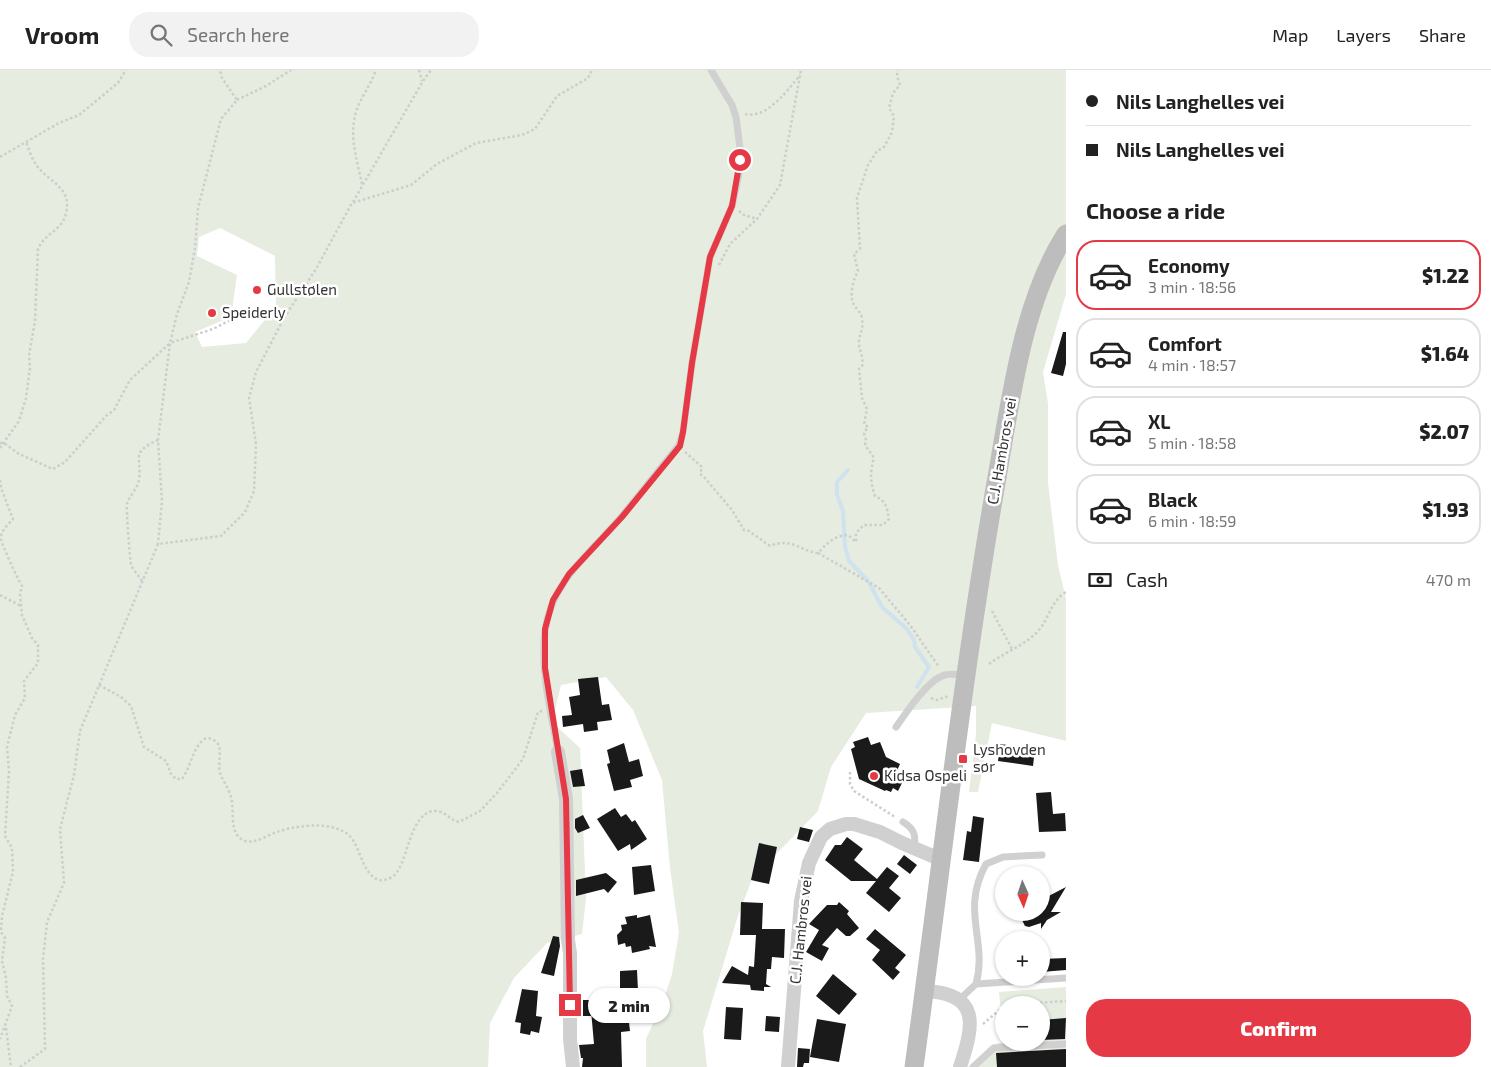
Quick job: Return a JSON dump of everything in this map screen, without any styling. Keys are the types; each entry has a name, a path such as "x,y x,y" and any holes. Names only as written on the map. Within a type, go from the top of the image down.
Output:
{"main road":[{"name":"C.J. Hambros vei","path":"914,1067 966,675 991,511 1022,346 1034,304 1049,264 1066,234"}],"street":[{"path":"558,752 566,799 570,1039 573,1067"},
{"name":"C.J. Hambros vei","path":"788,1067 801,901 809,863 821,836 830,829 846,824 854,824 880,832 942,860"},
{"path":"924,992 947,993 960,1000 969,1016 970,1033 964,1067"}],"lane":[{"path":"558,752 543,656 545,629 553,600 569,574 622,517 680,446 710,257 732,206 740,170 740,148 736,117 732,105 711,70"},
{"path":"896,727 937,678 944,675 966,675"},
{"path":"903,822 909,825 915,835 914,849"},
{"path":"960,1000 976,984 979,973 980,958 974,912 980,874 986,864 1003,857 1042,855"},
{"path":"976,984 1066,978"},
{"path":"964,1067 994,1048 1066,1044"}],"path":[{"path":"0,157 59,123 79,115 118,83 126,70"},
{"path":"220,70 222,78 237,100"},
{"path":"20,1067 45,1049 42,959 47,922 64,883 60,829 74,775 80,731 158,544 162,501 158,440 170,343 177,314 189,282 195,248 198,208 221,120 237,100 266,86 291,70"},
{"path":"362,185 353,135 357,110 371,85 376,70"},
{"path":"419,70 422,81"},
{"path":"158,544 221,536 245,512 254,491 256,444 249,398 256,372 284,318 316,270 362,185 422,81 431,70"},
{"path":"352,203 411,185 437,164 476,143 522,135 535,129 557,96 588,78 592,70"},
{"path":"818,552 828,542 842,535 848,535 856,542 856,535 864,525 874,527 883,525 889,518 887,506 882,499 875,496 870,479 874,458 865,445 864,433 868,427 864,424 867,409 862,398 859,369 862,367 864,360 859,341 863,332 862,319 860,311 853,304 852,297 853,279 858,271 854,254 860,249 857,198 868,165 876,151 884,147 892,132 894,116 889,108 893,93 900,85 897,76 898,70"},
{"path":"736,117 744,114 754,116 766,111 801,72"},
{"path":"706,281 713,275 730,244 757,219 780,185 801,72"},
{"path":"0,448 18,420 26,398 30,368 29,355 35,321 38,249 42,241 59,227 65,219 66,208 64,194 59,184 36,164 26,142"},
{"path":"732,206 744,215 757,219"},
{"path":"0,443 4,443 20,454 45,466 53,469 58,467 65,462 106,416 114,410 130,380 170,343 220,327 240,315 252,313 284,318"},
{"path":"142,581 131,564 128,554 129,528 126,511 127,503 139,481 140,453 144,446 158,440"},
{"path":"680,446 702,467 700,474 704,476 732,510 744,530 749,531 770,546 778,543 791,544 805,547 810,552 818,552 879,588 910,625 944,675"},
{"path":"0,480 1,488 13,519 3,531 1,539 15,575 22,586 21,606 27,627 38,645 38,664 24,681 25,698 15,715 7,747 8,791 5,836 12,848 13,872 2,916 1,932 5,938 2,961 6,978 7,996 12,1006 0,1039"},
{"path":"989,664 1027,641 1040,629 1053,604 1066,592"},
{"path":"0,595 21,606"},
{"path":"989,605 1012,649"},
{"path":"100,685 121,697 131,706 144,747 166,761 171,774 176,780 182,779 187,772 201,741 206,738 212,739 218,746 220,774 231,796 234,809 233,828 237,836 245,841 255,842 280,831 323,824 334,827 347,833 354,842 367,872 373,877 383,880 393,876 400,867 412,832 426,815 435,811 445,813 452,821 460,822 480,811 522,759 538,712 550,708"},
{"path":"924,692 928,697 937,700 950,695"},
{"path":"850,772 850,784 854,791 903,822"},
{"path":"1050,1002 1066,1001"},
{"path":"970,1033 995,1013"},
{"path":"6,1026 11,1067"}],"shaded area":[{"path":"0,70 1066,70 1066,294 1043,372 1048,404 1048,483 1058,565 1066,599 1066,741 992,723 978,792 969,792 976,734 976,706 866,713 831,767 818,811 752,879 737,919 703,1031 707,1067 646,1067 646,1039 663,1002 672,974 679,933 670,868 662,780 633,710 606,677 561,685 552,722 580,748 586,898 582,934 547,943 514,978 490,1023 488,1067 0,1067","holes":["220,228 275,256 276,306 246,343 202,347 195,332 231,317 237,275 197,256 199,237"]},
{"path":"1066,987 1066,1067 968,1067 991,1045 995,1044 995,1051 1050,1051 1050,996 999,996 999,992"}],"building":[{"path":"1063,332 1066,332 1066,364 1063,376 1051,373"},
{"path":"598,677 602,705 609,704 612,720 597,722 598,730 584,732 583,724 563,727 562,716 572,715 569,697 580,695 578,679"},
{"path":"868,737 871,745 880,742 886,757 900,764 896,773 903,776 901,780 903,781 898,791 893,788 891,792 885,791 859,779 851,749 855,747 853,742"},
{"path":"624,743 629,762 639,759 643,776 630,780 632,787 614,791 607,764 610,763 607,750"},
{"path":"1000,744 1035,749 1033,766 998,761"},
{"path":"582,769 585,786 573,787 570,771"},
{"path":"1051,792 1053,814 1065,813 1066,831 1039,832 1036,793"},
{"path":"615,808 621,817 626,814 632,822 635,820 647,839 631,850 630,844 618,851 597,819"},
{"path":"583,815 590,828 578,833 575,828 575,819"},
{"path":"973,816 984,818 979,862 963,860 967,831 971,832"},
{"path":"800,827 813,830 809,842 797,839"},
{"path":"847,837 863,849 854,860 877,879 887,867 899,876 889,888 901,898 889,912 866,893 876,881 851,881 825,860 835,845 841,845"},
{"path":"759,843 777,847 769,884 751,880"},
{"path":"904,855 917,865 910,874 897,864"},
{"path":"651,865 655,891 634,895 632,867"},
{"path":"606,873 617,882 608,893 604,889 576,896 576,880"},
{"path":"1066,887 1051,912 1061,912 1050,918 1050,895"},
{"path":"741,902 763,903 762,929 785,929 784,958 772,957 771,969 767,969 766,984 771,987 764,987 764,991 751,990 750,985 722,983 732,966 748,975 749,966 754,967 756,935 740,935"},
{"path":"839,902 849,911 847,914 859,928 850,936 846,936 837,928 822,945 829,948 822,961 806,952 819,930 809,924 827,905 837,905"},
{"path":"637,915 637,918 650,915 656,947 649,946 650,949 632,953 631,946 626,947 625,943 618,945 617,935 622,930 621,925 627,924 625,917"},
{"path":"1022,921 1046,921 1041,929 1041,923 1029,927 1025,926"},
{"path":"875,929 906,955 895,968 900,972 893,980 872,960 880,950 866,939"},
{"path":"553,936 559,937 560,946 554,976 541,973"},
{"path":"1066,958 1066,970 1050,971 1050,959"},
{"path":"637,970 638,991 620,992 620,971"},
{"path":"833,974 857,994 839,1015 816,996"},
{"path":"522,989 538,991 536,1016 542,1017 539,1033 531,1031 530,1035 520,1033 521,1023 515,1022"},
{"path":"579,1000 590,1000 591,1016 579,1016"},
{"path":"616,1007 617,1013 626,1012 628,1014 630,1031 621,1032 622,1067 582,1067 583,1058 581,1058 579,1045 594,1044 591,1010"},
{"path":"726,1007 743,1008 741,1040 724,1039"},
{"path":"766,1016 780,1017 779,1032 765,1031"},
{"path":"1066,1018 1065,1039 1050,1040 1050,1019"},
{"path":"817,1019 846,1024 839,1062 810,1057"},
{"path":"798,1048 810,1049 809,1063 804,1063 803,1067 797,1067"},
{"path":"1066,1049 1066,1067 997,1067 996,1053"}],"waterway":[{"path":"848,470 837,482 837,495 843,511 845,546 849,561 868,581 882,607 907,629 914,640 915,647 929,667 917,687"}],"place":[{"name":"Gullstølen","path":"257,290"},
{"name":"Speiderly","path":"212,313"},
{"name":"Lyshovden sør","path":"963,759"},
{"name":"Kidsa Ospeli","path":"874,776"}],"route":[{"path":"570,1005 566,799 543,656 545,629 553,600 560,586 590,550 622,517 651,478 680,446 710,257 732,206 740,170 740,160"}]}
